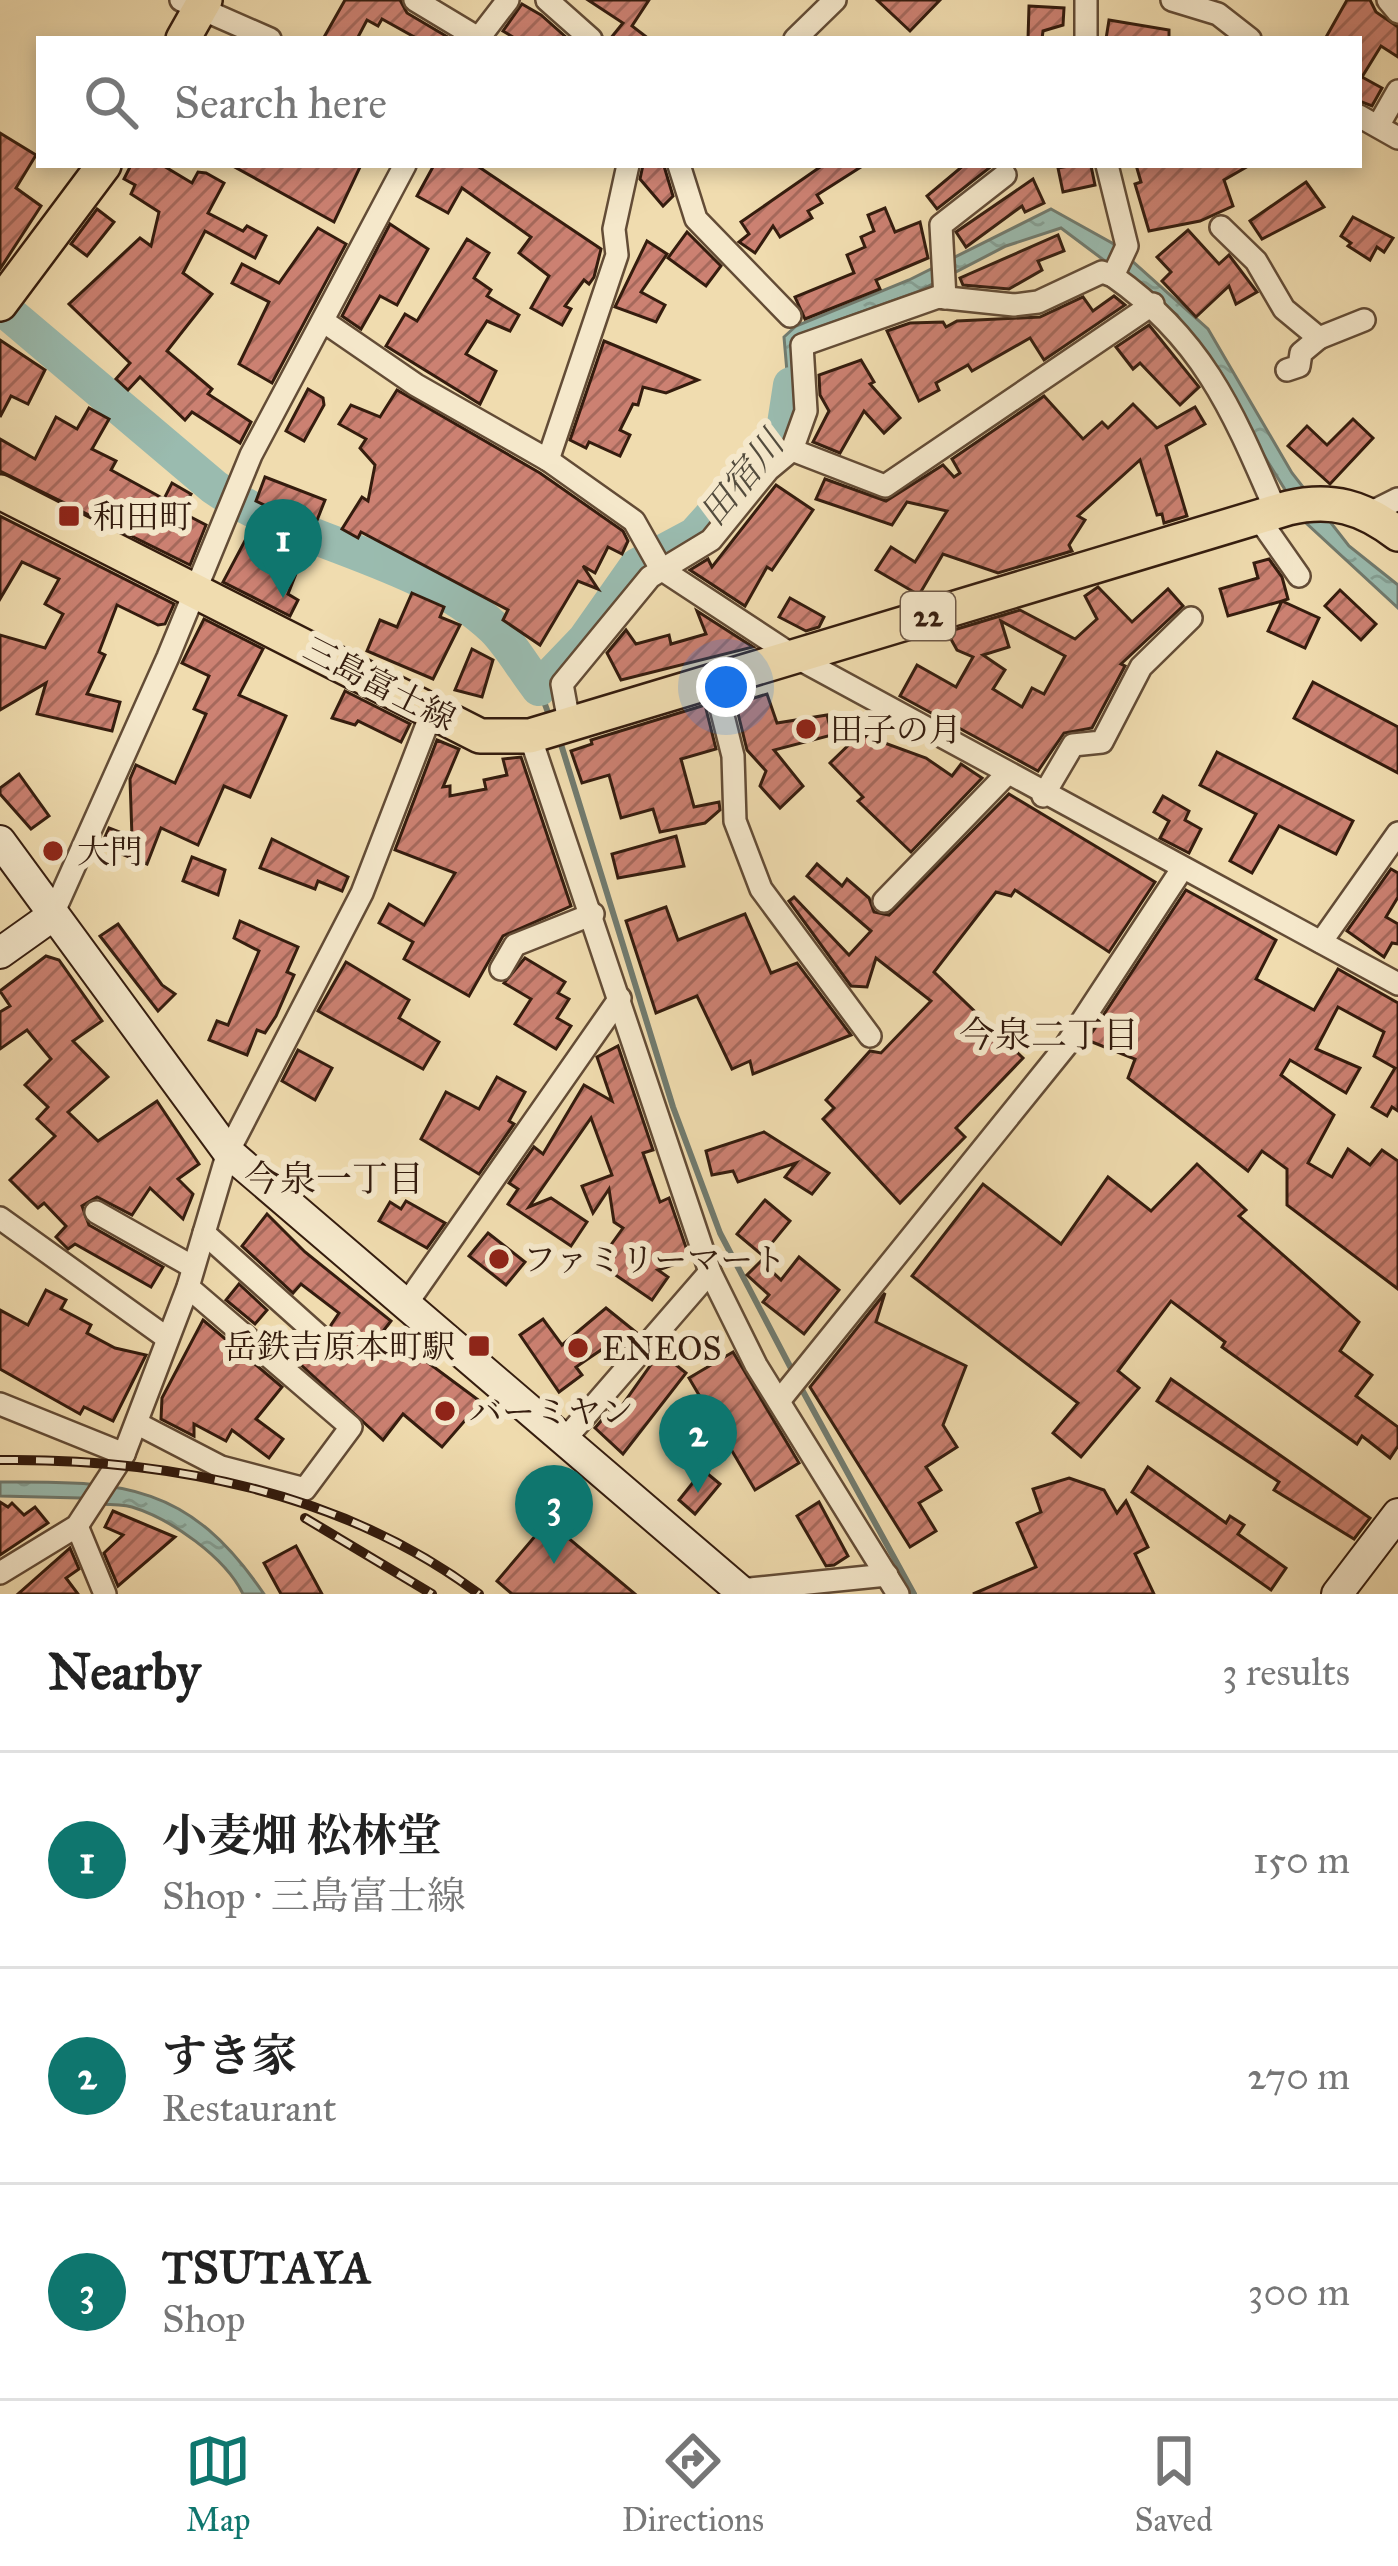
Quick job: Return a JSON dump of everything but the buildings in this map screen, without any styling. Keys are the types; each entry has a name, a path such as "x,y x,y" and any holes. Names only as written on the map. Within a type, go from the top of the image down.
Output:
{"main road":[{"path":"184,36 196,3"},
{"path":"2,301 102,168"},
{"name":"三島富士線","path":"0,492 480,736 552,728 1285,509 1384,506 1398,534"}],"street":[{"path":"415,0 473,36"},
{"path":"480,36 508,0"},
{"path":"547,0 588,36"},
{"path":"798,36 835,0"},
{"path":"1086,0 1086,36"},
{"path":"1172,0 1224,7 1248,36"},
{"path":"1388,0 1398,12"},
{"path":"196,3 264,36"},
{"path":"1398,92 1368,121 1398,138"},
{"path":"0,953 52,916 232,500 403,168"},
{"path":"548,460 617,255 614,229 627,168"},
{"path":"680,168 696,219 765,284 790,316"},
{"path":"1108,168 1125,250 1113,276"},
{"path":"945,293 941,225 1005,175"},
{"path":"1221,226 1256,261 1284,309 1319,338"},
{"path":"0,842 228,1152 742,1592 892,1584 778,1401 710,1272 593,914 552,728 562,684 661,568 711,541 767,470 792,450 806,411 802,345 945,293 1014,305 1038,302 1102,272 1153,304 1202,361 1285,509 1299,576"},
{"path":"792,450 885,486 1153,304"},
{"path":"1287,370 1299,366 1301,353 1319,338 1364,320"},
{"path":"323,321 416,385 548,460 634,520 661,568 792,655 1005,776 1398,984"},
{"path":"1043,796 1072,745 1102,742 1141,667 1191,618"},
{"path":"713,680 733,756 735,821 761,889 871,1036"},
{"path":"0,1573 83,1520 124,1454 190,1277 228,1152 362,892 433,709"},
{"path":"884,901 1005,776"},
{"path":"1321,942 1398,832"},
{"path":"778,1401 1065,1047 1182,868"},
{"path":"501,969 515,945 593,914"},
{"path":"407,1303 620,998"},
{"path":"96,1212 190,1277 350,1427 305,1489 220,1467 138,1424"},
{"path":"0,1218 167,1338"},
{"path":"204,1233 318,1335"},
{"path":"566,1438 710,1272"},
{"path":"0,1404 124,1454"},
{"path":"1337,1594 1398,1514"},
{"path":"83,1520 105,1594"}],"water":[{"path":"1051,209 1112,243 1208,329 1292,473 1349,546 1398,585 1398,608 1305,522 1177,315 1061,228 1006,246 917,292 803,333 794,343 798,375 786,436 779,431 789,395 784,337 796,326 909,280"},
{"path":"0,1482 83,1484 151,1496 209,1530 264,1594 243,1594 210,1553 147,1513 126,1506 84,1504 80,1498 0,1496"}],"waterway":[{"name":"田宿川","path":"0,306 214,487 247,507 396,568 465,604 494,628 539,688 585,640 637,566 695,535 783,437 791,385"},
{"path":"539,688 550,718"},
{"path":"560,741 673,1107 720,1233 794,1374"},
{"path":"800,1386 914,1594"}],"railway":[{"path":"0,1460 126,1466 251,1488 370,1530 479,1594"},
{"path":"305,1518 432,1594"}],"place":[{"name":"和田町","path":"69,516"},
{"name":"小麦畑 松林堂","path":"283,598"},
{"name":"田子の月","path":"806,729"},
{"name":"大門","path":"53,851"},
{"name":"ファミリーマート","path":"499,1259"},
{"name":"岳鉄吉原本町駅","path":"479,1346"},
{"name":"ENEOS","path":"578,1348"},
{"name":"バーミヤン","path":"445,1411"},
{"name":"すき家","path":"698,1493"},
{"name":"TSUTAYA","path":"554,1564"}],"district":[{"name":"今泉二丁目","path":"1049,1034"},
{"name":"今泉一丁目","path":"334,1178"}]}
